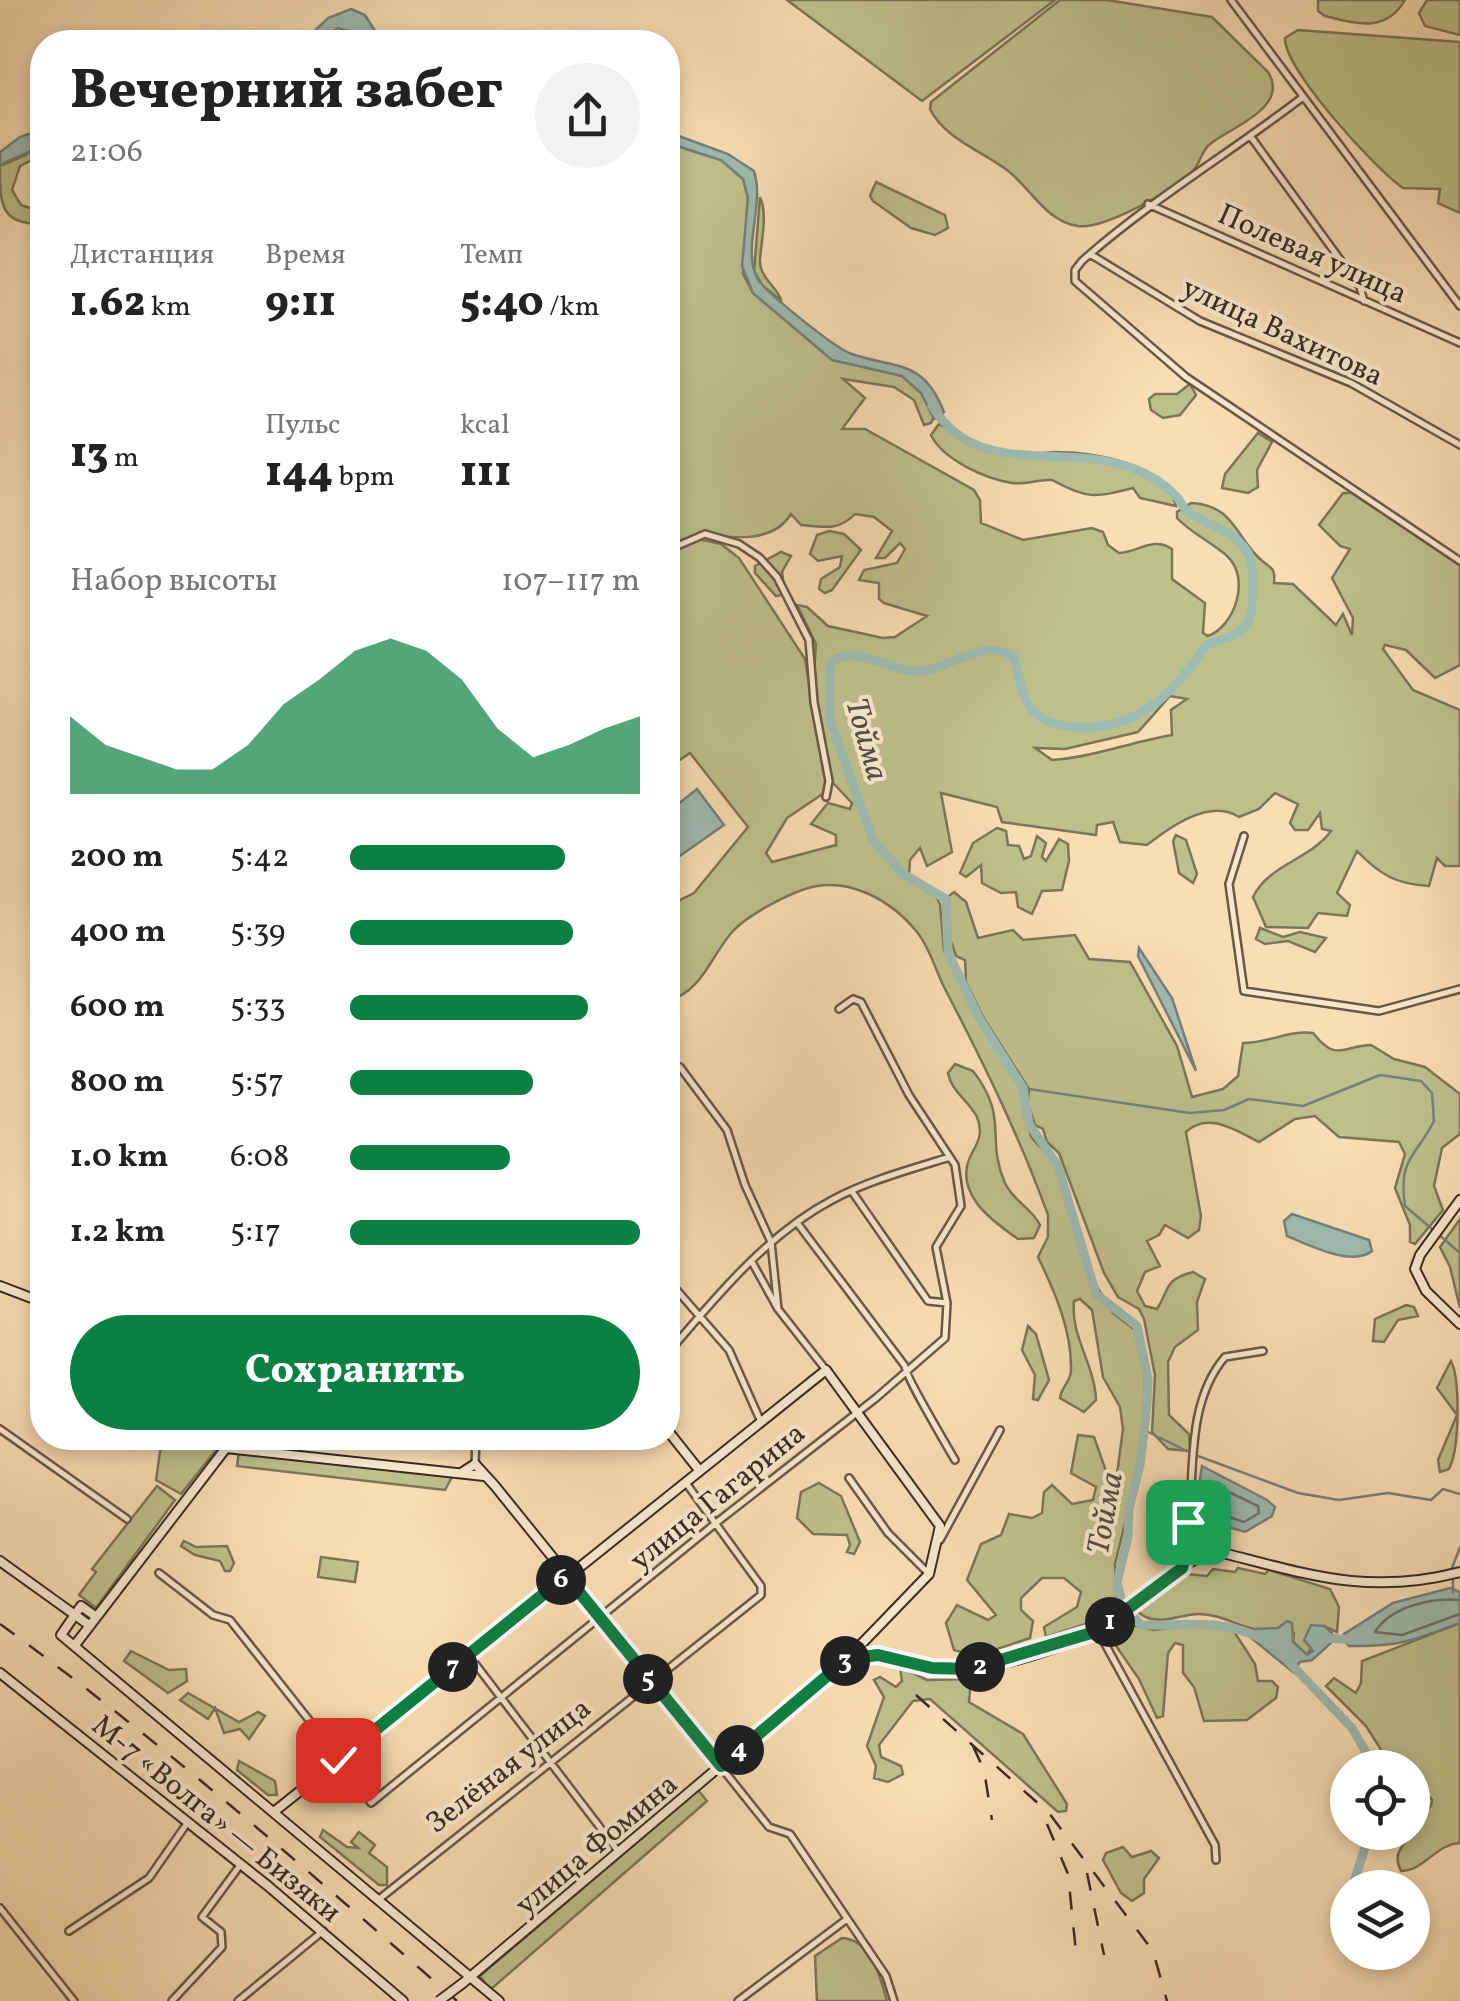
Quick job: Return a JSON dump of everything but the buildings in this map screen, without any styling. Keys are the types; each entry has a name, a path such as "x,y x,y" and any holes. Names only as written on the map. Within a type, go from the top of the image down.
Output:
{"main road":[{"path":"1460,1200 1416,1262 1416,1277 1460,1324"},
{"path":"0,1286 30,1297"},
{"path":"275,1811 826,1370 937,1520 940,1540 928,1574"},
{"path":"680,1446 699,1470"},
{"path":"74,1645 220,1450"},
{"path":"287,1450 485,1476"},
{"path":"461,1473 475,1464 721,1766"},
{"path":"847,1659 878,1655 932,1668 970,1669 1098,1631 1182,1568 1211,1554 1227,1554 1358,1585 1417,1583 1460,1572"},
{"path":"0,1561 89,1625"},
{"name":"улица Фомина","path":"439,2001 620,1854 847,1659 928,1574"},
{"path":"95,1616 81,1606 61,1635 499,2001"},
{"path":"878,1630 872,1646 878,1655"},
{"name":"М-7 «Волга» — Бизяки","path":"0,1673 241,1864 403,2001"}],"street":[{"path":"1231,0 1460,306"},
{"path":"1303,98 1148,204 1075,270 1076,284 1171,364 1322,473 1460,562"},
{"path":"1251,137 1360,287 1364,302"},
{"name":"Полевая улица","path":"1148,204 1460,343"},
{"name":"улица Вахитова","path":"1090,254 1200,321 1351,383 1460,445"},
{"path":"680,545 705,534 750,549 776,577 811,648 814,702 829,781 826,797"},
{"path":"1244,836 1229,884 1244,991 1378,1011 1460,988"},
{"path":"839,1009 853,999 860,1002 910,1095 950,1157 961,1206 936,1247 947,1302 928,1301 853,1193"},
{"path":"680,1067 727,1130 744,1186 771,1242 778,1309"},
{"path":"680,1339 771,1242 825,1204 950,1157"},
{"path":"798,1224 904,1370 955,1460"},
{"path":"752,1262 778,1309 826,1370"},
{"path":"680,1294 729,1350 761,1422"},
{"name":"улица Гагарина","path":"338,1759 372,1803 945,1338 947,1302"},
{"path":"1182,1568 1191,1534 1189,1500 1199,1418 1215,1369 1238,1352 1262,1351"},
{"path":"0,1429 127,1519"},
{"path":"940,1540 1000,1430"},
{"path":"475,1464 476,1450"},
{"path":"850,1478 888,1533 928,1574"},
{"path":"684,1482 716,1522"},
{"name":"Зелёная улица","path":"378,1900 762,1593 716,1522"},
{"path":"1191,1534 1211,1554"},
{"path":"159,1573 213,1614 230,1620 338,1759"},
{"path":"1098,1631 1215,1845 1216,1860"},
{"path":"468,1655 620,1854"},
{"path":"721,1766 769,1827 790,1834 886,1976 894,2001"},
{"path":"69,1931 149,1878 188,1822"},
{"path":"172,2001 223,1945 221,1932 202,1917 241,1864"},
{"path":"0,1908 74,2001"},
{"path":"738,2001 848,1919"},
{"path":"238,2001 323,1931"}],"green space":[{"path":"787,0 1055,0 922,101"},
{"path":"1060,0 1107,0 1212,17 1268,72 1273,85 1271,97 1253,116 1209,145 1193,171 1171,188 1104,222 1089,226 1066,223 1047,211 1016,177 944,128 930,109 931,102"},
{"path":"1318,0 1405,0 1389,18 1370,23 1325,16 1318,11"},
{"path":"1427,0 1460,0 1460,35 1425,26 1419,13"},
{"path":"1298,30 1460,42 1460,213 1438,203 1440,189 1403,188 1353,140 1315,94 1289,53 1285,38"},
{"path":"680,147 721,160 743,179 748,198 743,274 753,293 830,358 902,376 921,393 934,416 931,423 924,425 914,400 894,387 843,379 865,398 842,429 865,429 974,490 980,500 981,523 1023,540 1092,528 1103,532 1108,545 1119,553 1152,544 1165,545 1172,549 1172,579 1205,603 1203,633 1208,636 1218,631 1232,612 1238,576 1227,556 1177,518 1177,512 1191,503 1225,515 1273,570 1274,583 1293,584 1336,625 1343,614 1352,635 1353,618 1332,578 1350,549 1340,546 1319,525 1343,493 1352,493 1460,565 1460,665 1435,678 1406,650 1385,645 1383,649 1413,690 1460,710 1460,866 1445,866 1437,858 1429,886 1389,877 1357,851 1337,893 1350,905 1347,916 1318,913 1308,928 1266,927 1253,897 1260,886 1331,831 1322,829 1320,813 1308,830 1295,830 1290,823 1298,804 1275,793 1259,809 1239,817 1216,811 1191,817 1147,845 1120,842 1113,822 1097,825 1096,835 1002,822 997,807 941,793 952,852 927,866 920,848 910,860 909,875 933,891 940,904 944,951 1020,1086 1031,1137 1058,1166 1093,1280 1113,1313 1135,1330 1145,1376 1142,1454 1115,1564 1117,1599 1104,1618 1046,1637 1044,1627 1077,1607 1081,1592 1064,1578 1042,1578 1021,1598 1021,1610 1033,1621 1030,1638 976,1656 954,1650 946,1623 957,1605 988,1620 996,1615 967,1580 981,1544 1001,1535 1009,1514 1032,1518 1042,1513 1044,1492 1052,1485 1072,1504 1093,1500 1096,1487 1071,1473 1078,1435 1094,1437 1107,1474 1117,1474 1123,1429 1120,1407 1103,1377 1092,1310 1080,1299 1074,1301 1074,1314 1096,1400 1084,1412 1060,1398 1071,1374 1071,1355 1061,1312 1038,1257 1048,1237 1048,1215 1000,1099 922,938 894,910 867,893 837,885 805,889 740,925 698,981 680,996 680,900 694,893 748,827 690,753 680,760 680,549 698,539 721,544 739,558 805,659 827,791 787,818 766,853 772,862 836,845 836,835 811,824 828,803 850,809 852,803 833,783 813,690 816,644 797,605 807,607 828,626 895,637 927,616 884,603 879,599 879,583 859,580 864,570 897,563 905,549 900,543 885,558 876,558 892,531 874,517 855,514 843,523 824,527 801,525 791,514 773,530 749,537 700,532 680,543","holes":["1170,696 1187,699 1171,710 1172,735 1052,760 1035,748 1065,749 1138,732"]},
{"path":"30,151 30,161 20,166 12,190 21,205 30,208 30,223 10,216 1,192 0,166"},
{"path":"876,182 945,215 948,228 935,235 911,228 873,201 870,196"},
{"path":"760,197 764,220 761,266 781,300 763,286 754,271"},
{"path":"1190,384 1196,395 1180,415 1163,418 1151,410 1149,399 1155,394 1177,394"},
{"path":"939,424 1009,455 1071,453 1126,463 1159,479 1176,506 1140,498 1133,488 1091,495 1052,480 1017,483 990,477 966,467 937,444 931,435"},
{"path":"1258,433 1272,442 1257,470 1258,487 1248,493 1222,488 1225,474"},
{"path":"829,531 844,534 861,550 832,590 825,593 819,589 821,579 840,567 842,556 818,561 810,554 817,535"},
{"path":"781,552 791,556 782,572 785,594 776,596 755,573 755,566"},
{"path":"997,828 1006,831 1008,845 1019,846 1024,859 1031,856 1037,836 1046,843 1042,857 1046,861 1059,839 1068,844 1069,861 1062,890 1042,891 1032,914 1018,907 1016,892 1001,893 982,883 981,865 966,877 960,873 973,843"},
{"path":"1176,835 1186,840 1197,874 1193,883 1179,873 1173,841"},
{"path":"954,892 966,902 978,938 1013,930 1023,940 1075,935 1089,959 1130,962 1177,1046 1192,1097 1223,1089 1238,1076 1243,1043 1304,1033 1313,1033 1334,1050 1371,1045 1394,1059 1425,1067 1460,1094 1460,1134 1442,1148 1434,1186 1443,1210 1415,1244 1410,1242 1410,1225 1395,1188 1405,1154 1399,1142 1339,1137 1315,1116 1295,1119 1259,1142 1213,1123 1186,1132 1201,1216 1199,1230 1188,1238 1165,1225 1159,1235 1147,1241 1160,1266 1145,1272 1137,1291 1145,1306 1157,1309 1177,1278 1193,1272 1205,1279 1197,1302 1198,1330 1175,1347 1168,1362 1169,1415 1189,1434 1190,1451 1168,1449 1152,1432 1155,1375 1144,1319 1139,1309 1118,1297 1104,1273 1059,1153 1047,1142 1043,1129 1035,1125 1028,1104 1029,1089 983,1017 966,982 965,960 956,956 948,933 949,896"},
{"path":"1260,928 1283,937 1300,932 1326,938 1315,952 1288,941 1265,944 1256,939"},
{"path":"955,1064 973,1071 991,1102 999,1167 1008,1189 1040,1225 1034,1238 1018,1239 1008,1232 986,1214 970,1193 967,1167 980,1127 974,1111 950,1079 948,1073"},
{"path":"1460,1219 1460,1308 1450,1267 1440,1247"},
{"path":"1406,1305 1414,1307 1418,1316 1398,1320 1384,1342 1373,1341 1375,1319"},
{"path":"1028,1326 1036,1334 1049,1380 1038,1400 1033,1399 1035,1375 1022,1350"},
{"path":"1451,1361 1456,1382 1458,1414 1457,1430 1449,1469 1440,1472 1438,1460 1457,1415 1437,1388"},
{"path":"160,1450 216,1450 181,1494 156,1480"},
{"path":"239,1452 452,1477 445,1490 237,1466"},
{"path":"819,1483 841,1496 860,1542 854,1554 847,1552 847,1535 813,1534 797,1518 801,1492"},
{"path":"157,1486 175,1500 96,1608 79,1595 96,1572 92,1569"},
{"path":"184,1541 196,1547 227,1546 234,1563 230,1571 225,1571 220,1561 195,1555 181,1546"},
{"path":"321,1557 358,1562 355,1582 318,1577"},
{"path":"1238,1568 1265,1574 1269,1570 1330,1589 1339,1607 1337,1632 1324,1626 1307,1655 1293,1642 1294,1633 1254,1629 1207,1614 1159,1620 1137,1611 1188,1574 1207,1576 1213,1569 1235,1572"},
{"path":"1122,1623 1154,1630 1192,1625 1233,1630 1255,1664 1258,1681 1272,1681 1278,1687 1276,1698 1247,1720 1204,1721 1194,1687 1183,1673 1183,1645 1175,1643 1168,1653 1163,1716 1157,1718 1139,1679 1112,1640 1113,1629"},
{"path":"1460,1623 1460,1843 1444,1848 1409,1870 1401,1870 1400,1850 1430,1850 1430,1750 1381,1750 1366,1726 1326,1686 1334,1678 1356,1693 1361,1683 1362,1661"},
{"path":"131,1651 169,1670 186,1669 187,1681 168,1693 124,1661"},
{"path":"900,1667 927,1680 971,1679 969,1702 1023,1734 1067,1804 1066,1811 1058,1812 930,1699 913,1701 879,1745 881,1757 901,1766 903,1774 888,1782 874,1778 876,1766 867,1746 884,1697 874,1680 880,1677 896,1687 902,1681"},
{"path":"188,1693 215,1708 208,1719 180,1700"},
{"path":"215,1708 239,1722 258,1712 265,1716 249,1739 240,1729 224,1733"},
{"path":"239,1761 275,1781 277,1795 268,1795 237,1770"},
{"path":"698,1790 707,1801 490,1990 480,1976"},
{"path":"323,1830 347,1847 358,1848 351,1842 359,1832 375,1845 369,1853 387,1867 387,1885 379,1885 320,1837"},
{"path":"1123,1847 1132,1857 1151,1851 1159,1858 1144,1879 1144,1893 1132,1901 1121,1893 1103,1860 1106,1853"},
{"path":"842,1938 868,1952 887,2001 817,2001 815,1956"}],"water":[{"path":"351,9 365,15 374,30 316,30 328,18"},
{"path":"30,133 30,150 0,166 0,152"},
{"path":"680,136 728,154 754,171 757,197 753,266 763,285 844,350 917,374 927,382 944,412 934,419 921,393 902,376 832,360 753,293 742,266 748,198 743,179 721,160 680,147"},
{"path":"697,789 724,825 680,856 680,802"},
{"path":"1139,948 1172,998 1196,1071 1138,956"},
{"path":"1292,1214 1369,1240 1372,1251 1342,1256 1287,1236 1284,1221"},
{"path":"1202,1466 1267,1500 1275,1507 1272,1516 1245,1532 1198,1518 1195,1512"},
{"path":"1450,1588 1460,1592 1460,1623 1394,1644 1349,1646 1344,1640 1344,1634 1393,1603"},
{"path":"1287,1621 1292,1623 1293,1642 1307,1655 1313,1651 1304,1640 1311,1625 1324,1626 1332,1633 1331,1643 1312,1660 1300,1662 1293,1672 1250,1637 1254,1629 1278,1628"}],"waterway":[{"name":"Тойма","path":"932,406 951,429 973,443 997,451 1105,461 1145,473 1172,492 1188,512 1235,538 1250,557 1253,598 1247,623 1237,634 1203,649 1179,681 1150,707 1117,723 1070,727 1048,721 1034,712 1026,699 1013,656 989,650 922,671 863,657 840,657 830,663 830,720 873,840 903,874 946,899 948,952 979,1018 1023,1088 1029,1124 1058,1166 1096,1294 1137,1326 1148,1379 1147,1405 1140,1465 1117,1583 1123,1605 1141,1625 1215,1625 1260,1638"},
{"path":"1025,1093 1029,1089 1190,1113 1224,1110 1249,1099 1303,1106 1380,1075 1421,1081 1432,1093 1434,1121 1406,1167 1403,1190 1405,1206 1432,1229"},
{"path":"1438,1234 1460,1253"},
{"path":"1144,1430 1191,1453"},
{"path":"1198,1456 1298,1493 1339,1500 1388,1493 1431,1500 1443,1489 1460,1494"},
{"path":"1452,1568 1460,1547"},
{"path":"1453,1578 1453,1592"},
{"name":"Тойма","path":"1323,1643 1327,1638 1355,1640"},
{"path":"1289,1662 1352,1728 1365,1750"},
{"path":"1358,1870 1364,1850"}],"railway":[{"path":"0,1624 176,1760 457,2001"},
{"path":"916,1695 1049,1813 1153,1951 1167,2001"},
{"path":"973,1746 984,1770 992,1820"},
{"path":"1047,1824 1068,1874 1077,1962"},
{"path":"1087,1873 1104,1955"}],"route":[{"path":"338,1760 566,1576 721,1766 855,1656 878,1655 932,1668 970,1669 1098,1631 1182,1568 1191,1534 1188,1522"}]}
